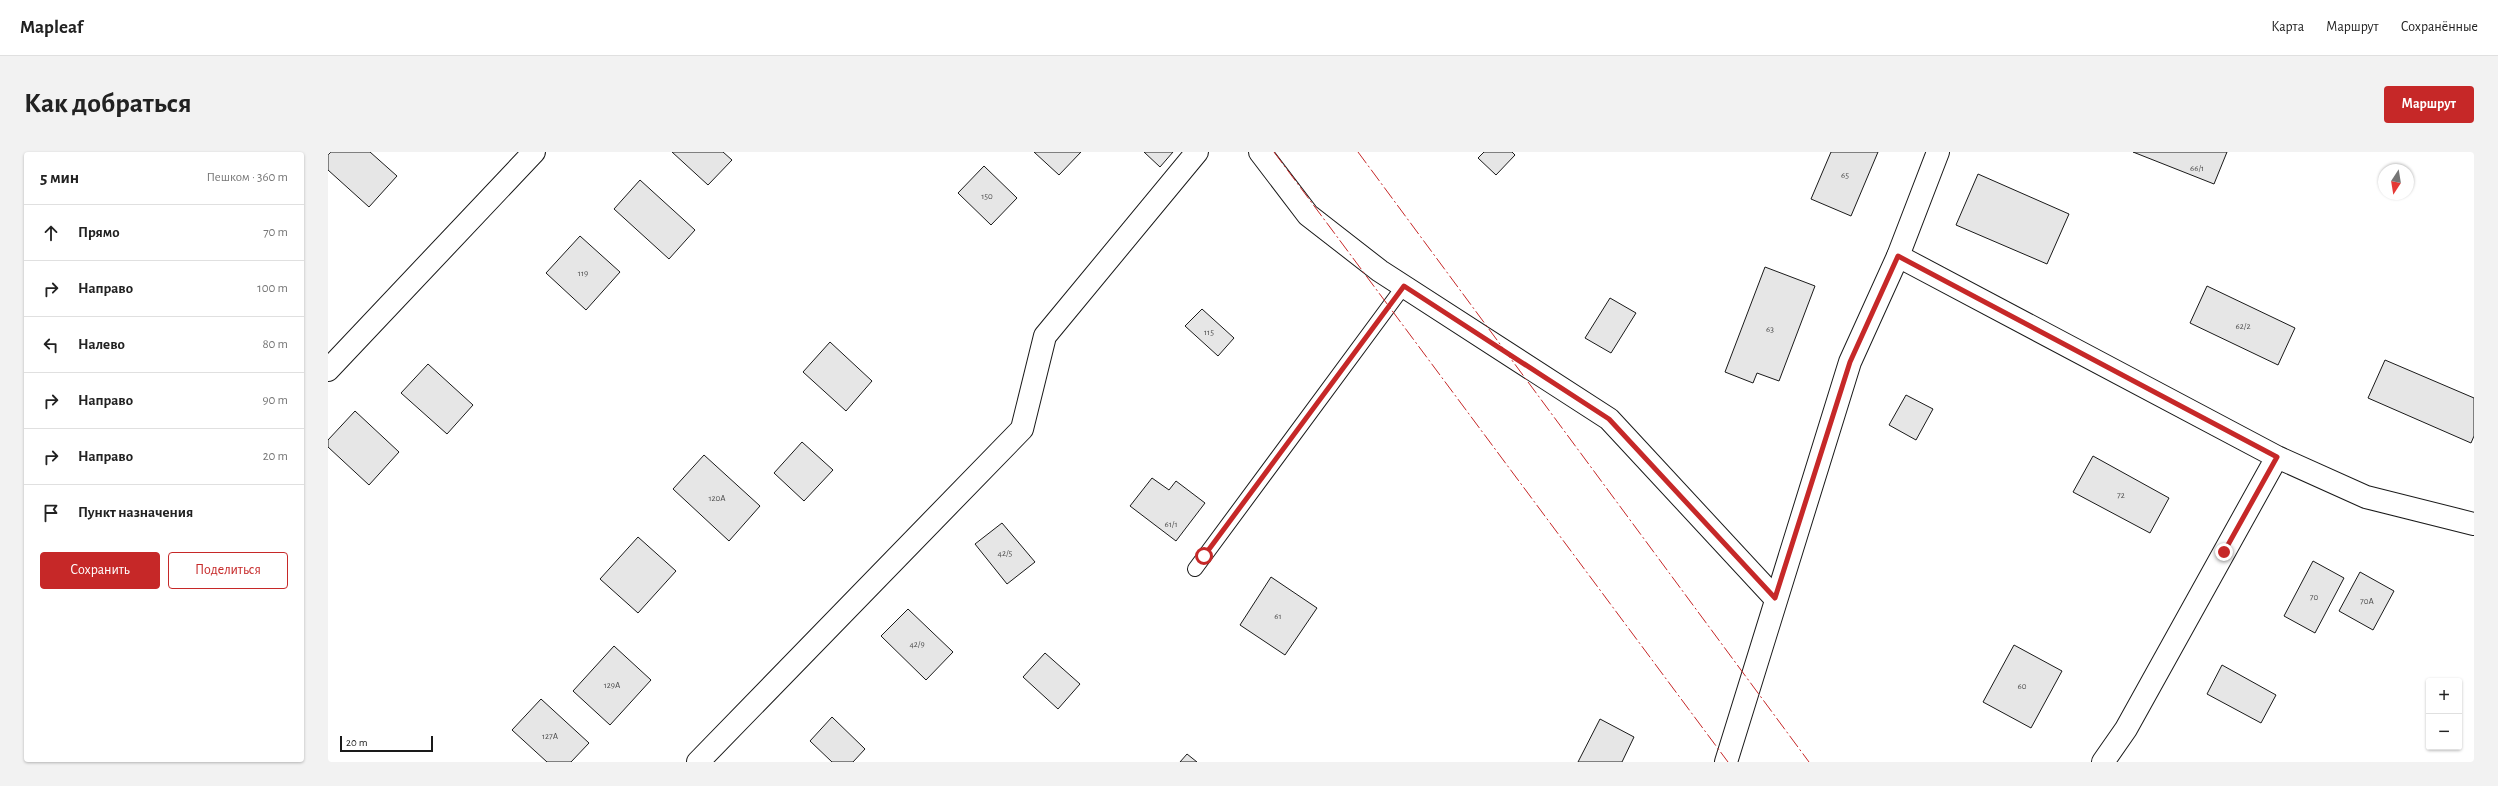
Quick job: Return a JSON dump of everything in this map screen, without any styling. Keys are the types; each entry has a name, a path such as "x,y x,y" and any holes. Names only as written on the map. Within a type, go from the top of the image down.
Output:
{"street":[{"path":"328,370 534,152"},
{"path":"698,762 1022,429 1045,336 1197,152"},
{"path":"1260,152 1308,214 1380,271 1609,419 1775,598"},
{"path":"1726,762 1775,598 1850,362 1898,256 1938,152"},
{"path":"1898,256 2277,457 2366,497 2474,524"},
{"path":"2103,762 2126,729 2277,457"}],"lane":[{"path":"1195,569 1404,286"}],"building":[{"path":"331,152 370,152 397,176 369,207 328,170 328,155"},
{"path":"672,152 723,152 732,160 708,185"},
{"path":"1034,152 1081,152 1059,175"},
{"path":"1144,152 1173,152 1160,167"},
{"path":"1484,152 1512,152 1515,155 1496,175 1478,158"},
{"path":"1831,152 1878,152 1851,216 1811,199"},
{"path":"2133,152 2227,152 2214,184"},
{"path":"984,166 1017,198 991,225 958,193"},
{"path":"1978,174 2069,214 2047,264 1956,225"},
{"path":"640,180 695,230 669,259 614,209"},
{"path":"580,236 620,272 586,310 546,273"},
{"path":"1765,267 1815,286 1779,381 1757,373 1753,383 1725,372"},
{"path":"2207,286 2295,328 2278,365 2190,323"},
{"path":"1610,298 1636,313 1611,353 1585,338"},
{"path":"1202,309 1234,338 1218,356 1185,326"},
{"path":"830,342 872,381 846,411 803,372"},
{"path":"2385,360 2474,398 2474,436 2471,443 2368,398"},
{"path":"428,364 473,405 447,434 401,393"},
{"path":"1906,395 1933,409 1916,440 1889,425"},
{"path":"355,411 399,452 369,485 328,447 328,440"},
{"path":"802,442 833,470 804,501 774,473"},
{"path":"704,455 760,506 729,541 673,489"},
{"path":"2093,456 2169,498 2150,533 2073,492"},
{"path":"1152,478 1169,490 1176,481 1205,503 1176,541 1130,506"},
{"path":"1002,523 1035,562 1007,584 975,544"},
{"path":"638,537 676,571 638,613 600,579"},
{"path":"2313,561 2344,578 2315,633 2284,616"},
{"path":"2360,572 2394,591 2373,630 2339,611"},
{"path":"1271,577 1317,608 1285,655 1240,625"},
{"path":"908,609 953,652 926,680 881,636"},
{"path":"2014,645 2062,671 2031,728 1983,702"},
{"path":"614,646 651,680 610,725 573,691"},
{"path":"1045,653 1080,684 1058,709 1023,677"},
{"path":"2222,665 2276,695 2261,723 2207,694"},
{"path":"541,699 589,743 571,762 547,762 512,730"},
{"path":"832,717 865,749 853,762 832,762 810,741"},
{"path":"1600,719 1634,737 1622,762 1578,762"},
{"path":"1187,754 1197,762 1180,762"}],"power":[{"path":"1274,152 1728,762"},
{"path":"1358,152 1809,762"}],"route":[{"path":"1204,556 1404,286 1609,419 1775,598 1850,362 1898,256 2277,457 2224,552"}]}
